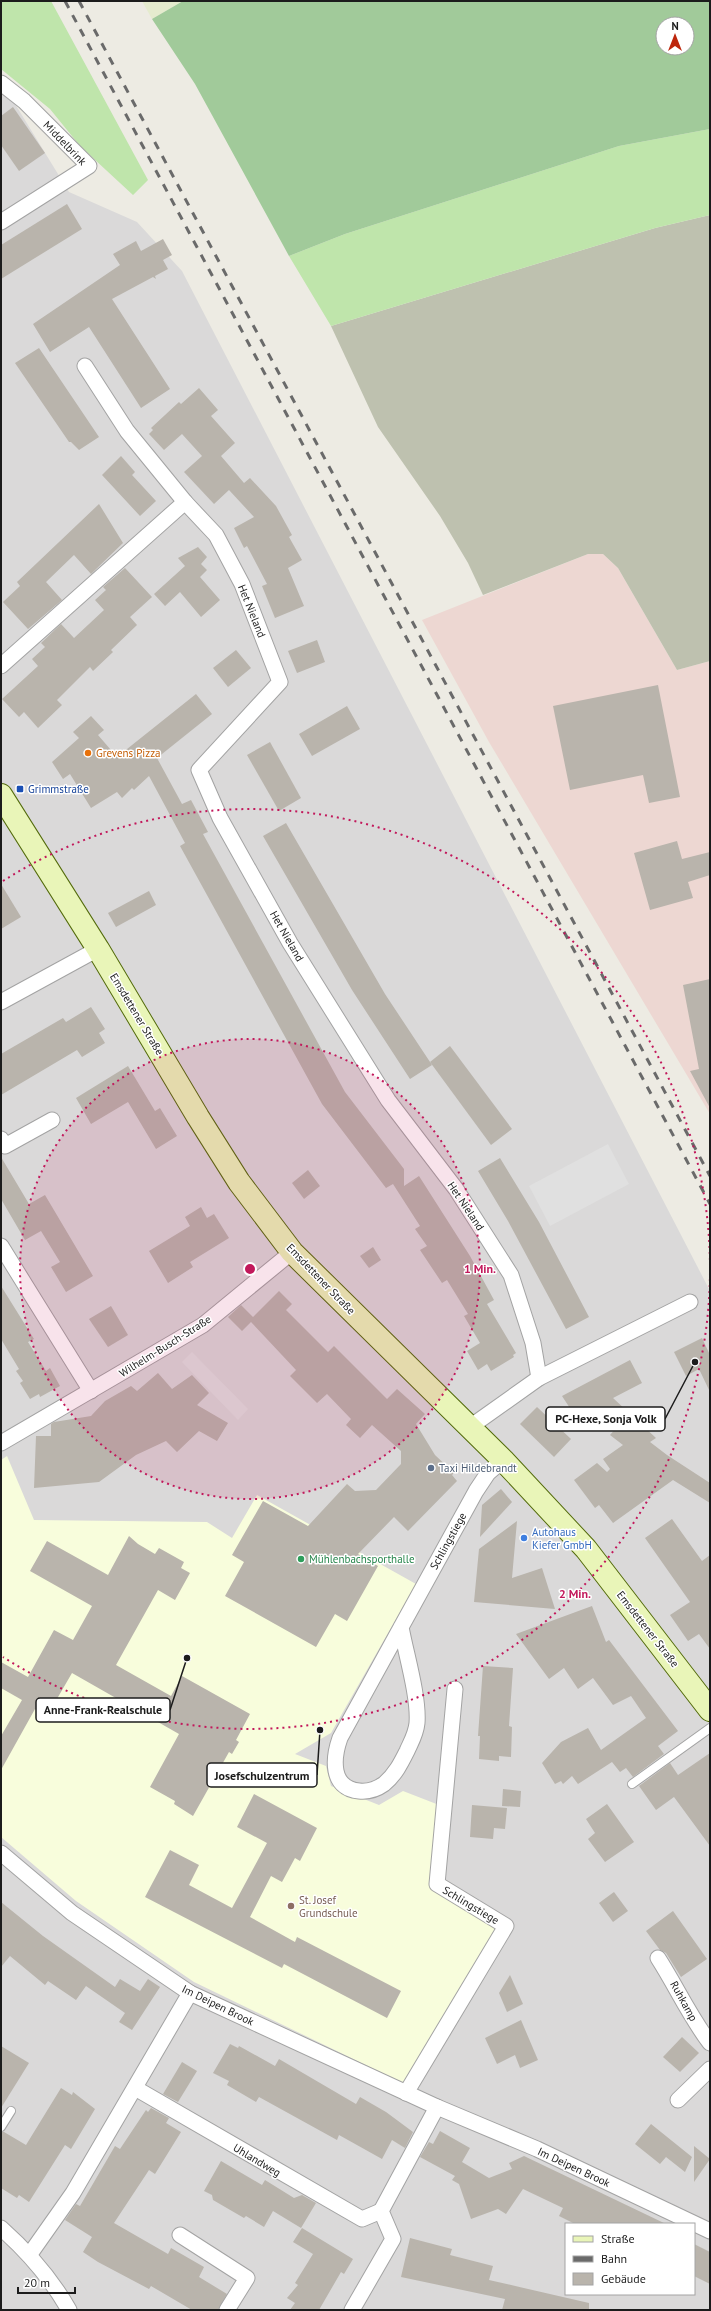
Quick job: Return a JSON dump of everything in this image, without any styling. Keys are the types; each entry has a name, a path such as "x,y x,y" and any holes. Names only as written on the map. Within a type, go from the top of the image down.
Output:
{"street":[{"name":"Middelbrink","path":"1,83 24,101 89,166 1,222"},
{"name":"Het Nieland","path":"85,366 127,431 185,502 216,535 242,584 280,682 199,770 220,818 290,943 388,1100 456,1189 511,1275 533,1343 539,1378"},
{"path":"1,666 185,502"},
{"name":"Emsdettener Straße","path":"1,795 98,949 231,1169 292,1252 503,1460 586,1549 710,1710"},
{"path":"1,1002 98,949"},
{"path":"1,1139 5,1146 52,1120"},
{"path":"1,1246 91,1392"},
{"name":"Wilhelm-Busch-Straße","path":"1,1443 91,1392 202,1325 292,1252"},
{"path":"470,1427 539,1378 690,1302"},
{"name":"Schlingstiege","path":"402,1627 416,1703 417,1722 415,1735 398,1769 384,1784 365,1792 353,1790 344,1786 338,1779 334,1761 340,1738 476,1491 488,1473 503,1460"},
{"name":"Schlingstiege","path":"406,2092 506,1926 437,1884 455,1689"},
{"name":"Im Deipen Brook","path":"1,1853 72,1913 190,1993 437,2107 537,2149 693,2223"},
{"name":"Ruhkamp","path":"658,1958 677,1988 699,2029 710,2043"},
{"path":"30,2254 73,2193 190,1993"},
{"path":"678,2100 710,2069"},
{"name":"Uhlandweg","path":"135,2088 362,2220 381,2211"},
{"path":"352,2310 393,2239 381,2211 437,2107"},
{"name":"Im Deipen Brook","path":"695,2224 710,2231"},
{"path":"1,2228 30,2254 61,2296 69,2310"},
{"path":"180,2235 248,2278 227,2310"}],"lane":[{"path":"632,1784 710,1728"},
{"path":"1,2127 11,2111"}],"shaded area":[{"path":"142,1 183,1 152,19"},
{"path":"1,91 12,99 69,192 137,222 182,271 710,1291 710,2310 1,2310"},
{"path":"710,215 710,661 677,670 618,568 603,554 588,554 483,595 468,563 440,516 378,427 331,326 655,228"},
{"path":"588,554 603,554 618,568 677,670 710,661 710,1114 489,742 422,620"},
{"path":"608,1144 629,1184 550,1226 529,1186"},
{"path":"192,1352 248,1409 238,1420 182,1362"},
{"path":"7,1456 34,1520 207,1522 232,1538 257,1495 416,1584 331,1733 295,1754 326,1766 331,1786 379,1805 403,1791 439,1805 431,1888 497,1927 403,2083 194,1982 76,1901 1,1837 1,1460"}],"green space":[{"path":"1,1 51,1 148,180 133,195 80,146 50,109 1,69"},
{"path":"183,1 710,1 710,129 619,146 345,234 289,256 195,84 152,19"},
{"path":"710,129 710,215 655,228 331,326 289,256 345,234 619,146"}],"building":[{"path":"13,107 45,153 19,171 1,145 1,116"},
{"path":"67,204 82,229 1,279 1,245"},
{"path":"163,239 172,255 163,260 168,269 155,276 156,279 153,277 112,299 170,389 141,408 89,327 50,352 33,324 120,265 113,254 136,241 141,251"},
{"path":"39,348 99,437 79,450 71,442 69,442 15,363"},
{"path":"199,388 218,410 211,416 235,443 221,456 244,483 250,478 276,506 292,535 289,537 302,560 288,568 304,606 275,618 262,586 267,584 247,546 244,548 234,528 254,517 229,490 214,504 184,472 202,456 182,434 164,450 149,434 153,430 151,428 179,402 181,404"},
{"path":"121,456 135,472 132,475 156,501 140,516 102,475"},
{"path":"99,504 123,543 91,574 74,555 46,582 62,600 28,629 3,602 20,586 17,582"},
{"path":"198,547 207,557 201,564 207,570 200,577 220,600 201,617 180,592 165,606 154,594 185,566 178,558"},
{"path":"125,568 152,597 130,617 137,625 111,650 113,652 93,671 90,667 57,700 62,705 38,728 24,712 19,717 2,699 38,666 32,659 45,647 41,643 61,624 74,638 104,610 95,600 106,590 103,587"},
{"path":"317,640 325,662 297,673 288,651"},
{"path":"236,650 251,668 228,687 213,668"},
{"path":"658,685 680,797 649,803 643,775 570,790 553,706"},
{"path":"196,694 212,714 157,758 182,804 191,800 208,832 203,834 345,1092 404,1169 404,1186 419,1176 470,1256 494,1300 487,1304 516,1353 513,1355 514,1357 491,1371 487,1364 478,1370 467,1351 480,1343 464,1316 468,1314 447,1280 442,1283 420,1250 427,1246 415,1229 420,1226 393,1184 386,1188 322,1104 180,846 185,843 149,776 134,790 132,788 122,798 117,792 91,808 70,774 63,779 52,762 79,738 73,732 91,716 104,730 98,735 117,757"},
{"path":"347,706 360,729 312,756 299,734"},
{"path":"270,742 301,798 279,811 247,755"},
{"path":"286,823 385,994 432,1065 410,1079 352,990 263,836"},
{"path":"677,841 682,859 710,852 710,875 688,882 693,898 650,910 634,853"},
{"path":"1,884 21,917 1,929"},
{"path":"149,891 156,905 116,927 108,913"},
{"path":"710,979 710,1108 690,1071 699,1069 683,985"},
{"path":"91,1007 105,1029 99,1033 105,1043 82,1057 77,1050 1,1095 1,1054 63,1018 66,1022"},
{"path":"450,1046 512,1129 491,1145 430,1062"},
{"path":"128,1066 155,1111 160,1108 177,1136 156,1149 128,1102 91,1124 76,1098"},
{"path":"1,1157 29,1204 45,1195 93,1276 66,1292 51,1267 60,1262 41,1231 25,1240 1,1199"},
{"path":"500,1158 539,1222 589,1317 566,1329 508,1221 478,1171"},
{"path":"308,1170 320,1186 304,1199 292,1183"},
{"path":"201,1207 207,1218 214,1214 229,1238 190,1262 193,1267 168,1283 149,1251 190,1226 185,1217"},
{"path":"373,1247 381,1260 369,1268 360,1256"},
{"path":"1,1286 34,1339 28,1342 46,1371 50,1368 60,1386 40,1397 39,1394 30,1399 20,1383 23,1381 16,1371 19,1369 1,1339"},
{"path":"279,1291 292,1304 286,1310 328,1352 334,1346 387,1399 397,1389 425,1414 416,1424 435,1455 454,1473 452,1475 457,1481 408,1531 394,1517 358,1554 378,1566 347,1621 335,1614 316,1647 225,1596 244,1562 232,1555 263,1501 308,1526 347,1484 355,1491 376,1490 401,1464 401,1451 372,1425 360,1438 346,1425 351,1419 327,1394 317,1403 290,1376 296,1370 251,1322 242,1331 228,1317 241,1305 253,1317"},
{"path":"111,1306 128,1335 108,1347 89,1319"},
{"path":"702,1338 710,1355 710,1392 699,1369 686,1376 674,1352"},
{"path":"630,1360 642,1383 613,1398 656,1438 650,1442 710,1483 710,1503 673,1480 613,1523 599,1505 595,1508 574,1480 597,1463 607,1472 610,1469 603,1459 623,1445 610,1435 617,1427 597,1411 579,1422 562,1396"},
{"path":"158,1373 172,1389 192,1375 209,1393 197,1405 228,1423 217,1441 199,1431 177,1452 166,1441 136,1455 99,1482 34,1488 36,1436 51,1436 51,1424 54,1422 91,1416 105,1401 131,1386 137,1391"},
{"path":"537,1407 571,1439 554,1457 520,1424"},
{"path":"501,1489 512,1502 480,1537 482,1505"},
{"path":"672,1519 702,1561 710,1555 710,1649 699,1634 688,1641 670,1615 690,1602 645,1538"},
{"path":"517,1521 512,1578 542,1568 555,1609 474,1602 479,1549"},
{"path":"129,1536 138,1544 155,1554 159,1548 184,1562 181,1568 190,1573 175,1600 158,1590 116,1665 171,1696 182,1676 250,1714 236,1740 239,1742 232,1754 229,1752 193,1816 174,1804 175,1801 150,1787 179,1734 72,1673 47,1716 35,1709 1,1770 1,1736 22,1700 1,1688 1,1662 28,1677 54,1630 73,1640 92,1606 30,1571 47,1541 108,1575"},
{"path":"592,1606 606,1642 609,1640 678,1731 658,1746 664,1754 633,1777 626,1768 620,1772 612,1762 578,1784 572,1776 563,1784 561,1781 555,1784 542,1763 561,1742 588,1728 601,1750 646,1718 631,1696 613,1705 593,1678 578,1689 564,1668 549,1679 516,1634"},
{"path":"483,1666 513,1668 509,1726 512,1727 511,1757 499,1756 499,1761 479,1759 480,1736 478,1736"},
{"path":"710,1753 710,1846 674,1797 656,1810 639,1786 670,1763 678,1775"},
{"path":"503,1789 521,1791 520,1807 502,1806"},
{"path":"254,1794 317,1828 300,1861 295,1858 282,1882 271,1876 250,1917 295,1942 297,1937 401,1991 387,2018 284,1964 282,1968 145,1897 170,1850 199,1865 189,1885 232,1908 267,1843 237,1827"},
{"path":"607,1804 634,1842 605,1862 588,1839 595,1833 586,1819"},
{"path":"472,1805 507,1808 505,1829 494,1828 493,1839 470,1837"},
{"path":"614,1892 628,1911 613,1922 599,1903"},
{"path":"1,1902 43,1936 115,1987 120,1979 140,1991 148,1979 160,1987 132,2030 119,2022 125,2013 86,1986 76,2000 48,1981 45,1985 10,1956 1,1967"},
{"path":"673,1911 707,1959 681,1977 666,1953 660,1950 646,1931"},
{"path":"510,1975 523,2004 507,2012 499,1993"},
{"path":"521,2020 538,2060 520,2068 515,2055 497,2064 485,2038"},
{"path":"682,2037 699,2053 680,2072 663,2057"},
{"path":"230,2044 238,2048 239,2046 275,2066 279,2059 356,2104 360,2097 386,2112 413,2132 405,2148 392,2140 382,2159 339,2135 337,2140 259,2097 256,2102 227,2085 229,2081 213,2073"},
{"path":"1,2046 29,2063 1,2108"},
{"path":"182,2062 197,2071 178,2102 163,2094"},
{"path":"61,2088 72,2095 73,2092 95,2109 71,2149 65,2145 29,2202 19,2195 17,2198 1,2188 1,2132 4,2132 26,2145"},
{"path":"151,2108 169,2118 166,2123 181,2132 155,2174 149,2170 114,2223 168,2254 171,2248 204,2267 199,2277 227,2294 218,2310 192,2310 151,2286 149,2289 98,2262 83,2252 92,2237 65,2220 76,2204 80,2206 115,2146 120,2149 146,2110 148,2112"},
{"path":"651,2124 692,2157 685,2172 666,2157 660,2164 635,2144"},
{"path":"440,2131 470,2148 462,2162 489,2178 512,2169 509,2163 524,2156 664,2223 573,2223 559,2216 563,2208 523,2189 506,2214 498,2209 471,2219 459,2184 452,2180 455,2176 420,2157 429,2142 433,2144"},
{"path":"694,2146 710,2159 694,2182"},
{"path":"221,2161 262,2185 265,2180 294,2198 302,2195 316,2203 301,2228 273,2211 264,2227 246,2216 244,2218 213,2200 212,2195 204,2191"},
{"path":"302,2228 353,2259 344,2274 341,2272 319,2310 290,2310 295,2303 287,2298 298,2285 295,2283 313,2254 293,2242"},
{"path":"410,2238 452,2249 450,2255 493,2266 489,2280 589,2303 589,2310 502,2310 505,2299 401,2277"},
{"path":"695,2244 710,2252 710,2284 695,2276"}],"railway":[{"path":"65,1 710,1204"},
{"path":"79,1 710,1176"}],"place":[{"name":"Grevens Pizza","path":"88,753"},
{"name":"Grimmstraße","path":"20,789"},
{"name":"PC-Hexe, Sonja Volk","path":"695,1362"},
{"name":"Taxi Hildebrandt","path":"431,1468"},
{"name":"Autohaus Kiefer GmbH","path":"524,1538"},
{"name":"Mühlenbachsporthalle","path":"301,1559"},
{"name":"Anne-Frank-Realschule","path":"187,1658"},
{"name":"Josefschulzentrum","path":"320,1730"},
{"name":"St. Josef Grundschule","path":"291,1906"}]}
